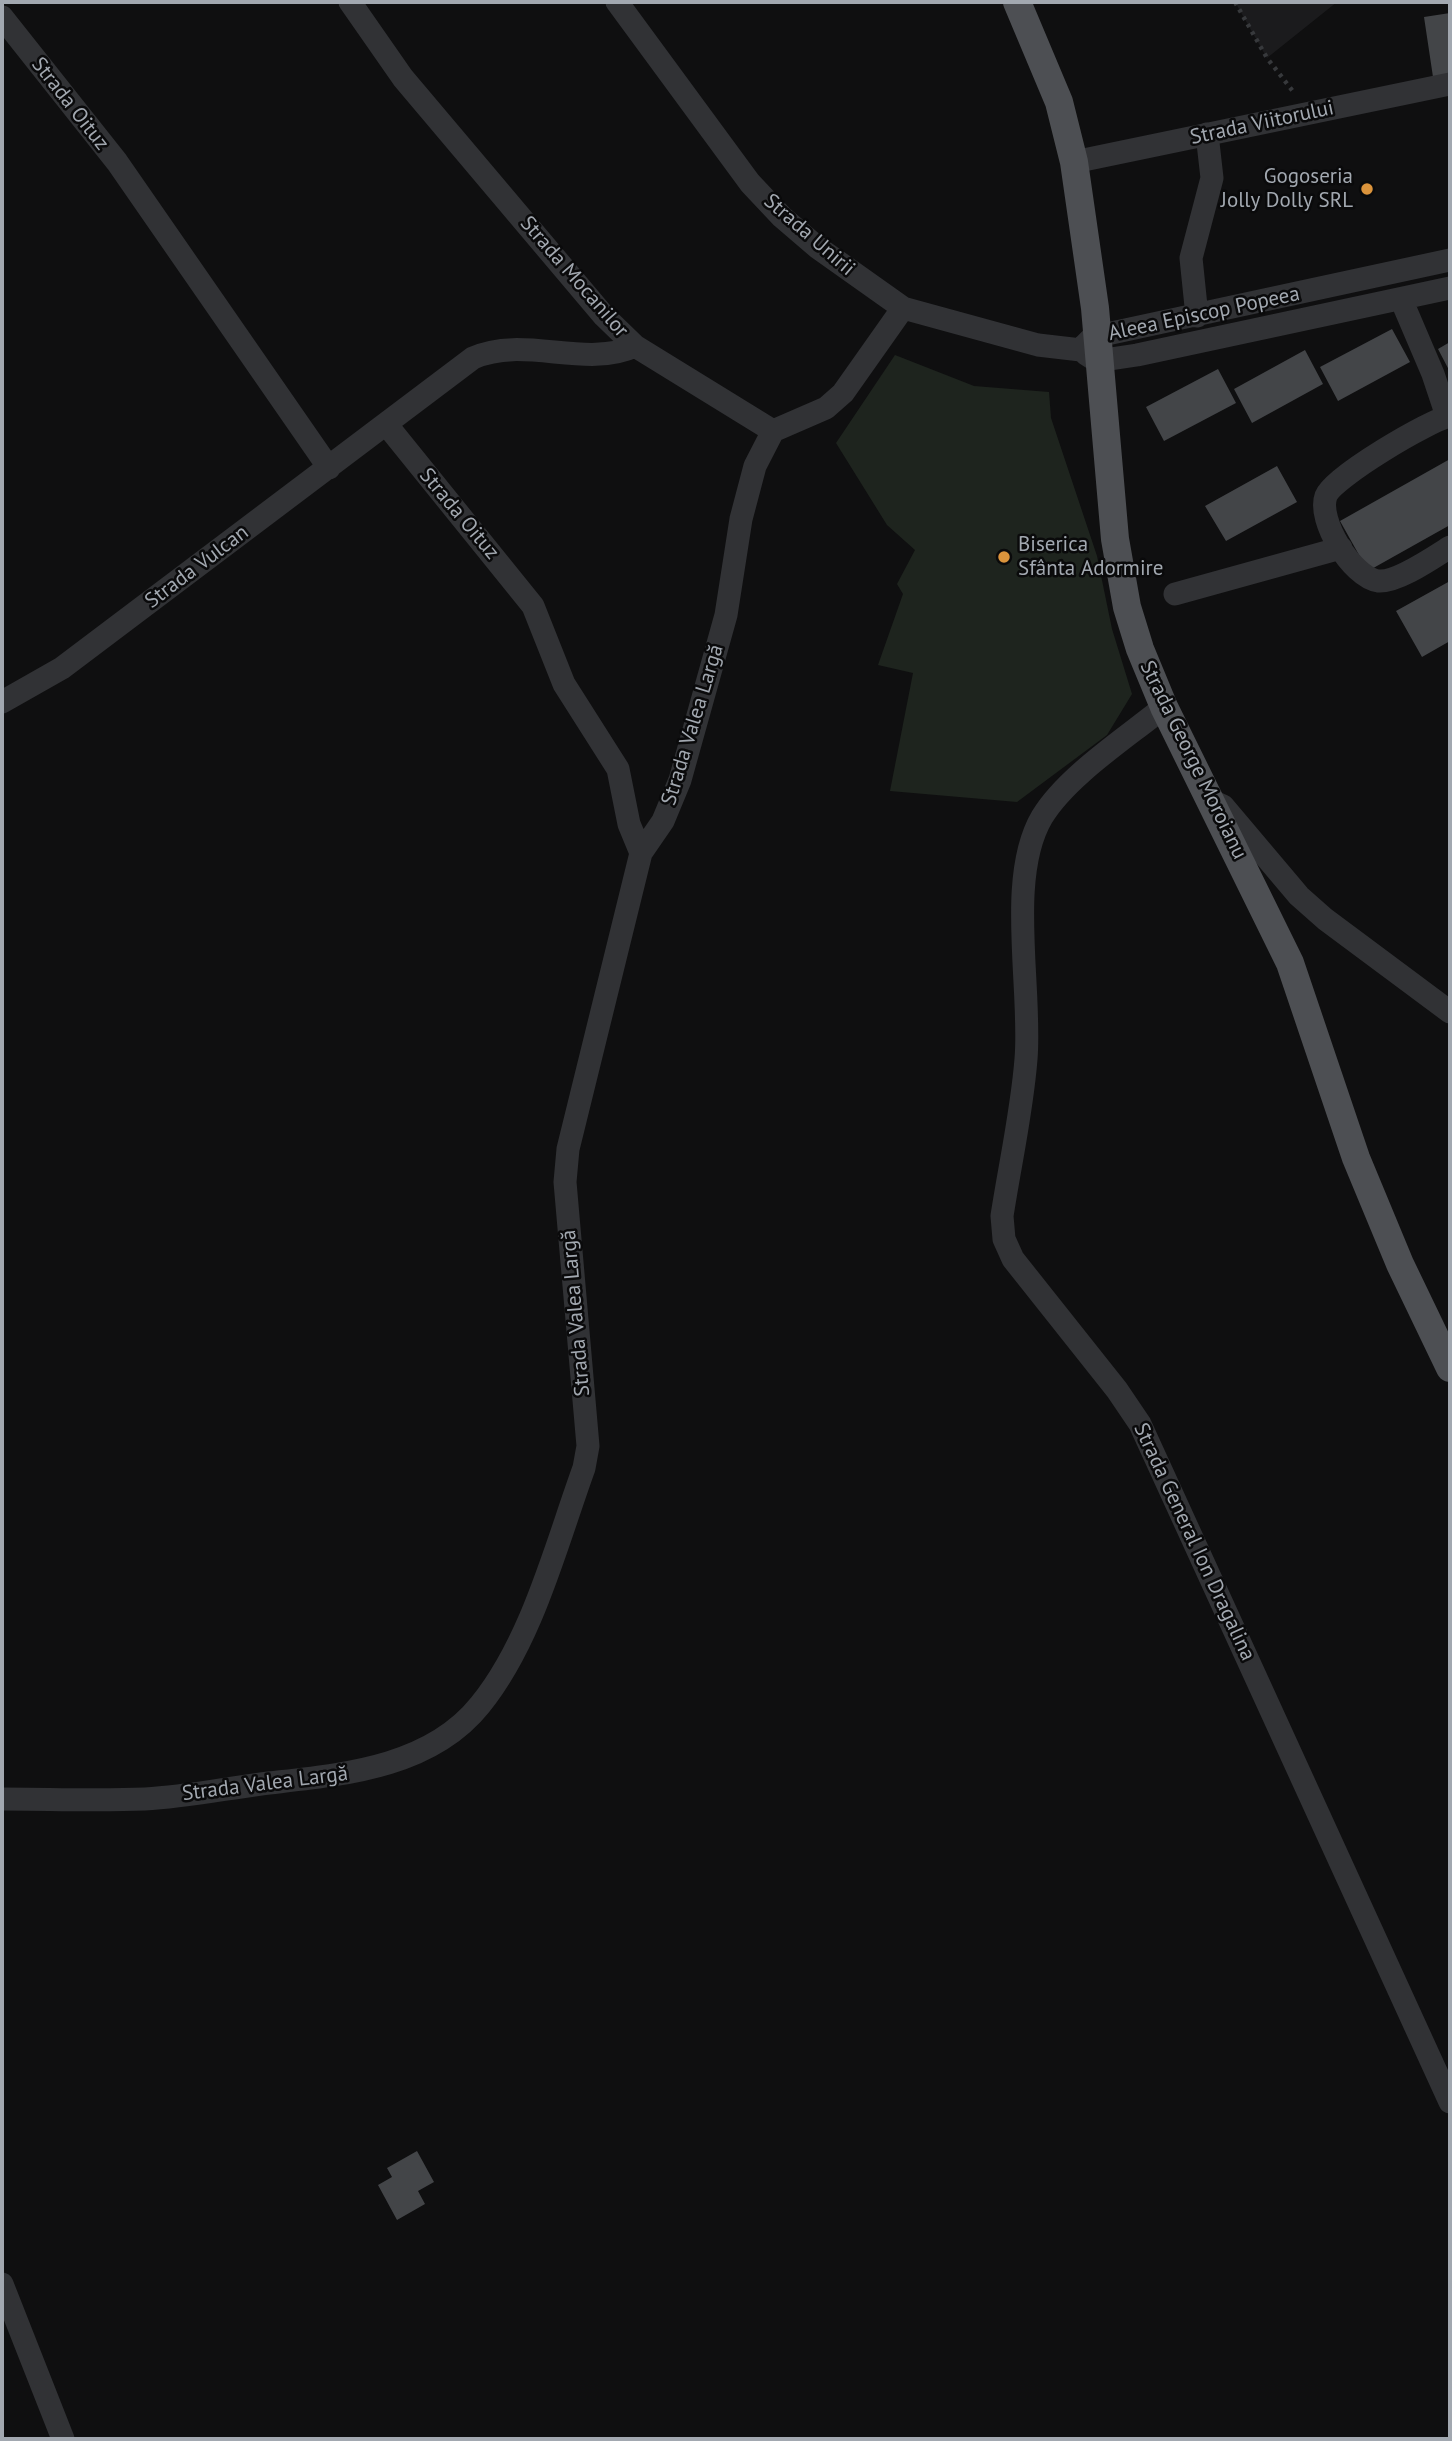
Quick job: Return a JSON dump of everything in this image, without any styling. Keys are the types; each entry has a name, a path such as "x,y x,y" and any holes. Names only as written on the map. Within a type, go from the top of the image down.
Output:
{"main road":[{"name":"Strada George Moroianu","path":"1017,2 1059,102 1074,162 1093,349 1121,578 1140,649 1164,707 1290,963 1356,1158 1400,1264 1450,1368"}],"street":[{"name":"Strada Mocanilor","path":"350,2 403,78 604,316 635,346 773,431"},
{"name":"Strada Unirii","path":"618,2 750,183 782,217 817,247 903,308 1025,342 1093,349"},
{"name":"Strada Oituz","path":"2,17 117,162 329,468"},
{"name":"Strada Viitorului","path":"1074,162 1450,84"},
{"path":"1196,316 1191,258 1212,178 1206,134"},
{"name":"Aleea Episcop Popeea","path":"1093,349 1196,316 1450,260"},
{"name":"Aleea Episcop Popeea","path":"1093,349 1401,299 1450,288"},
{"path":"1401,299 1448,416 1340,477 1331,486 1324,511 1329,527 1358,570 1380,581 1394,578 1450,547"},
{"path":"773,431 826,408 843,393 903,308"},
{"path":"386,424 473,358 485,352 500,349 611,354 635,346"},
{"name":"Strada Oituz","path":"386,424 533,606 564,684 618,769 629,824 641,853"},
{"name":"Strada Vulcan","path":"2,702 62,668 386,424"},
{"name":"Strada Valea Largă","path":"2,1799 147,1799 363,1772 399,1759 458,1726 479,1707 502,1674 520,1640 584,1468 587,1446 565,1167 641,853 663,821 680,780 726,615 741,519 755,466 773,431"},
{"path":"1175,594 1342,548"},
{"name":"Strada General Ion Dragalina","path":"1164,707 1055,801 1033,837 1027,867 1023,931 1026,1060 1002,1216 1004,1239 1013,1259 1117,1390 1140,1424 1450,2102"},
{"path":"1213,802 1223,806 1299,896 1325,919 1450,1012"},
{"path":"2,2284 63,2439"}],"path":[{"path":"1235,2 1267,58 1311,113"}],"shaded area":[{"path":"1235,2 1337,2 1267,58"},
{"path":"895,355 974,386 1049,392 1051,418 1097,556 1112,629 1132,694 1107,735 1017,802 890,791 913,673 878,665 903,594 897,584 915,550 887,525 836,443"}],"building":[{"path":"1450,13 1450,74 1433,77 1424,17"},
{"path":"1392,329 1410,362 1338,401 1320,367"},
{"path":"1450,342 1450,372 1438,349"},
{"path":"1305,350 1323,384 1252,423 1234,389"},
{"path":"1218,369 1236,403 1164,441 1146,407"},
{"path":"1450,459 1450,525 1368,571 1340,521"},
{"path":"1277,466 1297,502 1226,541 1205,506"},
{"path":"1450,581 1450,641 1422,657 1396,611"},
{"path":"417,2151 434,2182 418,2191 425,2204 397,2220 378,2185 392,2177 387,2168"}],"place":[{"name":"Gogoseria Jolly Dolly SRL","path":"1367,189"},
{"name":"Biserica Sfânta Adormire","path":"1004,557"}]}
